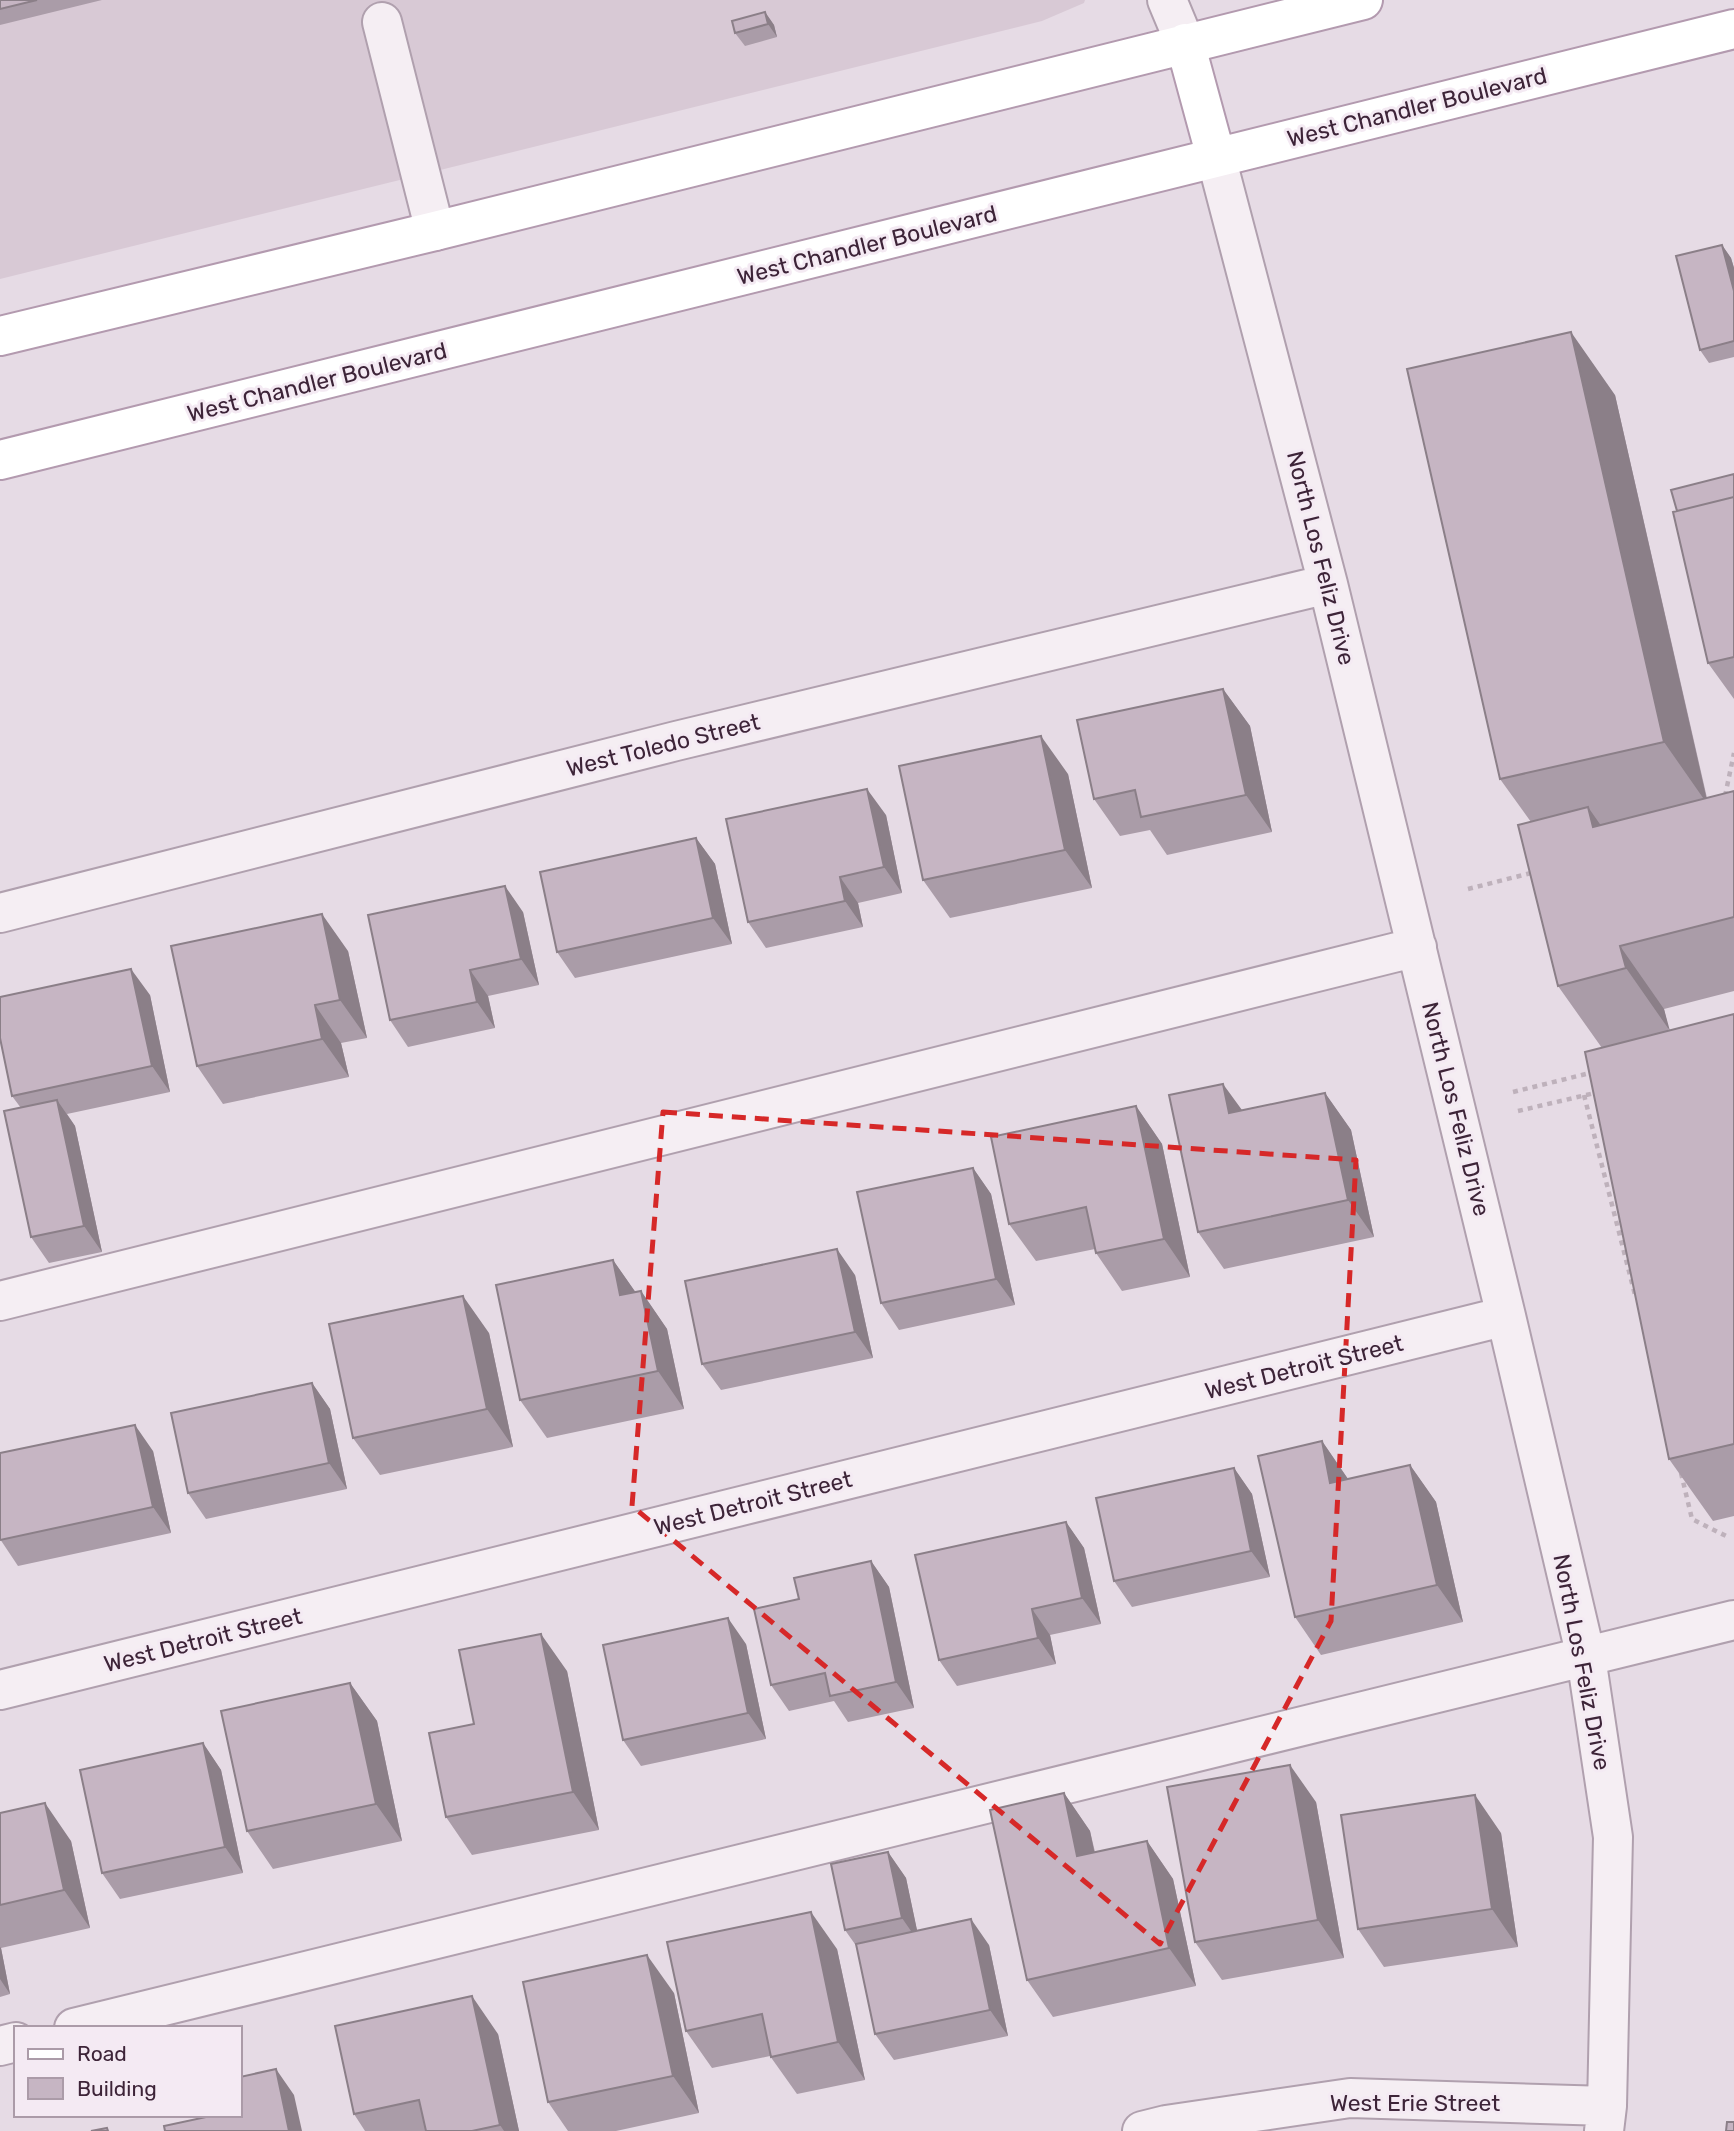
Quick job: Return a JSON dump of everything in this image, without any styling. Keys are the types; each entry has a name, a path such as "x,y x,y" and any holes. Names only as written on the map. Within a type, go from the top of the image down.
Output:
{"main road":[{"path":"0,336 435,231 1363,0"},
{"name":"West Chandler Boulevard","path":"0,460 1734,29"},
{"name":"North Los Feliz Drive","path":"1185,43 1216,157"}],"street":[{"path":"1167,0 1185,43"},
{"path":"382,22 435,231"},
{"name":"North Los Feliz Drive","path":"1216,157 1328,584 1507,1316 1586,1657 1613,1837 1605,2119"},
{"name":"West Toledo Street","path":"0,913 676,741 1328,584"},
{"path":"0,1301 1417,947"},
{"name":"West Detroit Street","path":"0,1690 1507,1316"},
{"path":"82,2026 1734,1620"},
{"name":"West Erie Street","path":"1158,2129 1350,2098 1605,2119"}],"path":[{"path":"1724,800 1734,753"},
{"path":"1468,889 1548,869"},
{"path":"1513,1092 1604,1069"},
{"path":"1518,1111 1606,1090"},
{"path":"1584,1096 1638,1307"},
{"path":"1679,1466 1692,1519 1728,1537"}],"highlighted area":[{"path":"663,1112 1356,1160 1331,1621 1160,1944 632,1506"}],"shaded area":[{"path":"0,0 1085,0 1084,3 1042,21 0,279"}],"building":[{"path":"0,0 37,0 0,9"},
{"path":"765,12 768,24 735,33 732,21"},
{"path":"1722,245 1734,291 1734,341 1700,350 1676,256"},
{"path":"1571,332 1664,742 1500,779 1407,369"},
{"path":"1734,474 1734,497 1677,511 1671,490"},
{"path":"1734,497 1734,657 1708,663 1673,512"},
{"path":"1223,689 1246,795 1141,817 1135,790 1094,799 1077,720"},
{"path":"1041,736 1065,850 923,880 899,766"},
{"path":"867,789 884,867 840,877 845,901 748,922 726,819"},
{"path":"1734,791 1734,917 1620,946 1626,968 1558,986 1518,825 1588,807 1593,827"},
{"path":"696,838 713,918 557,952 540,872"},
{"path":"505,886 521,959 470,970 477,1002 390,1020 368,915"},
{"path":"322,914 340,1000 315,1005 322,1039 197,1066 171,946"},
{"path":"131,969 152,1066 12,1096 0,1038 0,997"},
{"path":"1734,1014 1734,1444 1669,1459 1585,1052"},
{"path":"1223,1084 1229,1113 1325,1093 1348,1200 1198,1232 1169,1095"},
{"path":"57,1100 84,1226 31,1237 4,1111"},
{"path":"1136,1106 1164,1239 1096,1253 1086,1207 1009,1224 991,1137"},
{"path":"973,1168 996,1279 881,1303 857,1192"},
{"path":"837,1249 855,1332 702,1364 685,1281"},
{"path":"613,1260 620,1295 641,1291 658,1371 520,1400 496,1285"},
{"path":"463,1296 487,1409 353,1438 329,1324"},
{"path":"312,1383 329,1463 188,1493 171,1413"},
{"path":"135,1425 153,1507 0,1540 0,1453"},
{"path":"1322,1441 1330,1483 1410,1465 1437,1585 1295,1617 1258,1456"},
{"path":"1234,1468 1251,1551 1114,1581 1096,1498"},
{"path":"1066,1522 1082,1598 1032,1609 1038,1638 939,1660 915,1555"},
{"path":"871,1561 896,1682 830,1696 825,1673 771,1685 754,1609 799,1599 794,1578"},
{"path":"728,1618 748,1713 623,1740 603,1645"},
{"path":"541,1634 573,1792 446,1817 429,1733 474,1724 459,1650"},
{"path":"350,1683 376,1804 247,1831 221,1711"},
{"path":"203,1743 225,1847 102,1873 80,1770"},
{"path":"1290,1765 1318,1920 1195,1942 1167,1787"},
{"path":"1064,1793 1077,1856 1147,1841 1169,1948 1027,1980 990,1810"},
{"path":"1475,1795 1492,1909 1358,1929 1341,1815"},
{"path":"45,1803 64,1890 0,1905 0,1813"},
{"path":"888,1852 902,1918 845,1930 831,1864"},
{"path":"811,1912 838,2042 771,2057 762,2014 686,2031 667,1942"},
{"path":"971,1919 990,2010 875,2034 856,1944"},
{"path":"647,1955 673,2076 548,2102 523,1982"},
{"path":"472,1996 500,2125 472,2131 426,2131 419,2100 354,2114 335,2026"},
{"path":"276,2069 289,2131 165,2131 164,2126 206,2117 242,2117 242,2077"},
{"path":"1727,2122 1734,2122 1734,2131 1726,2131"}]}
